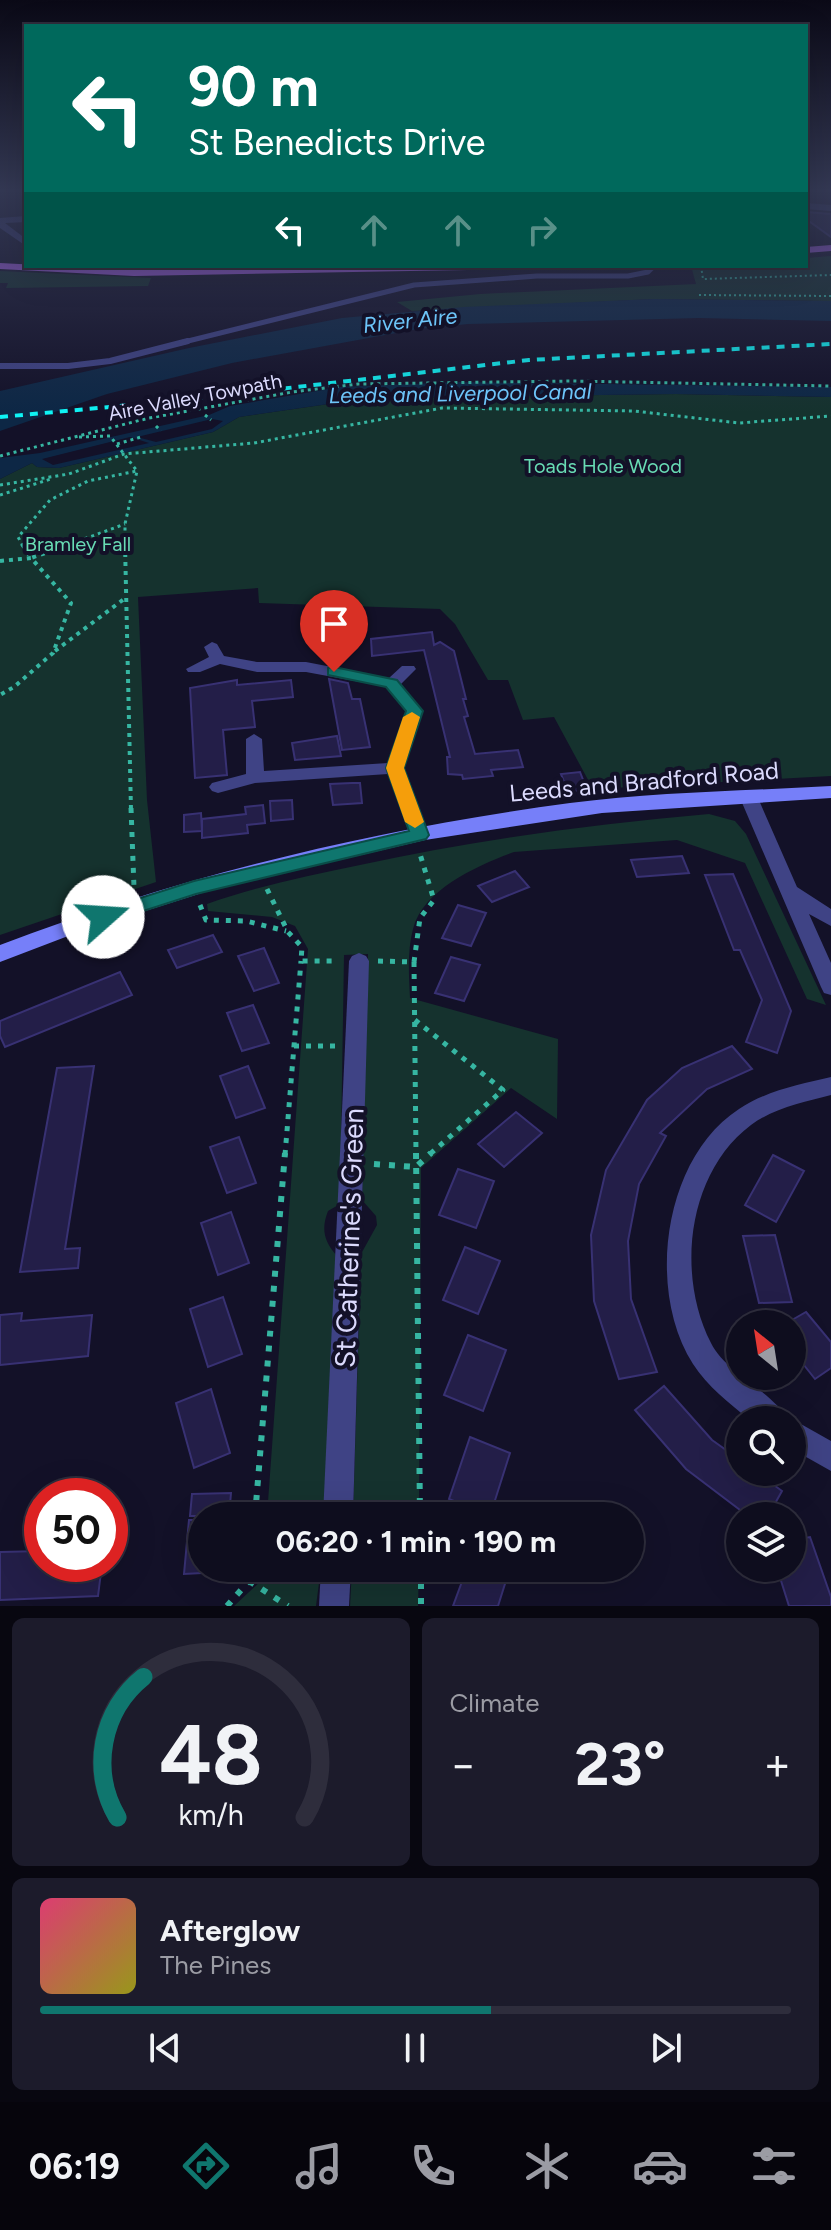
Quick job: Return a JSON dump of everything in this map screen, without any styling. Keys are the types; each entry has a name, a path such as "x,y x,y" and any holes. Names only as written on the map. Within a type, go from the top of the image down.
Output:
{"main road":[{"path":"0,266 56,271 303,268"},
{"name":"Leeds and Bradford Road","path":"0,954 194,888 417,836 573,810 831,792"}],"street":[{"path":"194,669 215,653 257,667 306,667 392,683 414,711 395,768 417,836"},
{"path":"392,683 408,669"},
{"path":"254,739 255,777"},
{"path":"218,787 255,777 395,768"},
{"path":"749,798 831,987"},
{"path":"789,891 831,919"},
{"name":"St Catherine's Green","path":"339,1502 359,961"},
{"path":"754,1406 702,1354 681,1303 678,1255 684,1206 706,1160 737,1122 783,1099 831,1086"},
{"path":"806,1442 831,1457"},
{"path":"334,1606 335,1582"}],"lane":[{"path":"0,366 68,366 110,361 414,285 537,276 628,276 648,272 652,268"}],"path":[{"path":"701,268 703,279 831,275"},
{"path":"699,295 831,296"},
{"name":"Aire Valley Towpath","path":"0,456 149,418 281,394 358,384 573,381 831,386"},
{"path":"0,495 124,454 254,443 442,408 634,411 739,423 831,416"},
{"path":"205,415 211,420"},
{"path":"156,426 161,431"},
{"path":"76,437 110,436 137,471"},
{"path":"117,445 141,437"},
{"path":"132,907 135,889 125,524 137,471"},
{"path":"53,653 71,603 31,558 18,537 50,500 88,481 137,471"},
{"path":"0,485 69,474"},
{"path":"0,561 31,558 125,524"},
{"path":"0,695 125,599"},
{"path":"417,836 434,900 420,918 414,962 420,1502"},
{"path":"256,1502 302,947 288,932 259,871"},
{"path":"194,888 206,920 239,919 268,924 288,932"},
{"path":"301,961 414,962"},
{"path":"352,1163 416,1167 503,1090 415,1020"},
{"path":"294,1046 356,1046"},
{"path":"227,1606 248,1582"},
{"path":"251,1582 288,1606"},
{"path":"421,1582 421,1606"}],"green space":[{"path":"808,263 831,263 831,301 654,299 412,311 397,302 480,294 696,284 692,268 808,268"},
{"path":"0,271 151,278 148,286 6,288 8,283 0,283"},
{"path":"676,394 831,397 831,776 593,789 554,717 523,720 508,680 488,680 455,624 440,609 259,603 258,588 138,597 147,800 156,882 0,935 0,479 32,463 37,467 59,468 213,432 239,417 370,398"},
{"path":"709,814 735,821 746,834 826,1005 807,999 745,863 677,840 514,852 454,880 428,902 413,929 409,964 410,998 558,1039 557,1119 511,1088 421,1168 419,1502 353,1502 361,1254 377,1225 376,1216 362,1200 368,954 344,955 340,1204 328,1211 324,1229 326,1240 336,1255 325,1502 268,1502 308,949 295,926 272,917 208,911 207,904 283,882 360,865 447,848"},
{"path":"260,1582 319,1582 316,1606 234,1606"},
{"path":"351,1582 419,1582 418,1606 350,1606"}],"water":[{"name":"River Aire","path":"654,299 831,301 831,321 699,318 468,324 418,329 232,363 107,394 0,431 0,391 189,348 342,318 464,307"},
{"name":"Leeds and Liverpool Canal","path":"460,382 831,387 831,397 676,394 370,398 239,417 213,432 59,468 37,467 32,463 0,479 0,458 40,453 209,415 230,406 340,387","holes":["212,419 223,421 212,429 156,442 137,437","130,437 149,443 53,465 42,459"]}],"building":[{"path":"432,632 434,645 440,642 454,651 466,699 463,699 468,716 464,717 475,754 518,750 523,767 491,770 493,776 463,779 462,775 448,774 447,757 450,757 424,650 372,656 371,639"},
{"path":"329,679 348,683 352,699 360,699 370,747 342,750"},
{"path":"237,680 237,685 291,680 293,697 252,701 255,727 223,730 227,775 195,778 190,688"},
{"path":"337,736 341,756 295,760 292,743"},
{"path":"580,772 587,790 568,792 561,774"},
{"path":"360,783 362,803 333,805 330,784"},
{"path":"292,800 293,819 271,821 270,801"},
{"path":"263,805 265,823 247,825 248,833 202,838 202,819 246,814 245,807"},
{"path":"201,813 202,831 184,832 184,815"},
{"path":"682,856 689,873 637,877 631,860"},
{"path":"515,871 529,887 492,902 478,886"},
{"path":"733,874 791,1011 777,1053 746,1042 762,1000 740,950 734,950 705,875"},
{"path":"458,905 486,913 471,946 442,938"},
{"path":"213,935 222,952 177,968 168,950"},
{"path":"264,948 279,983 254,991 238,956"},
{"path":"451,957 480,965 464,1001 435,993"},
{"path":"120,972 132,995 5,1047 0,1036 0,1021"},
{"path":"253,1005 269,1043 242,1051 227,1013"},
{"path":"732,1046 752,1069 707,1089 660,1133 666,1136 639,1184 628,1241 631,1299 657,1372 619,1379 594,1301 591,1235 606,1170 647,1100 682,1068"},
{"path":"94,1066 65,1249 80,1248 78,1268 20,1272 57,1068"},
{"path":"248,1066 265,1108 236,1118 220,1076"},
{"path":"516,1112 542,1133 504,1167 478,1144"},
{"path":"239,1137 256,1183 227,1193 210,1147"},
{"path":"773,1155 804,1171 776,1222 745,1205"},
{"path":"458,1169 494,1181 476,1228 439,1215"},
{"path":"231,1212 249,1263 218,1275 201,1223"},
{"path":"775,1235 792,1302 759,1303 743,1236"},
{"path":"465,1247 500,1261 478,1314 443,1300"},
{"path":"223,1297 242,1354 208,1367 190,1309"},
{"path":"806,1312 831,1342 831,1368 815,1379 806,1368"},
{"path":"22,1313 21,1321 92,1315 88,1356 0,1365 0,1315"},
{"path":"468,1335 506,1350 483,1411 444,1395"},
{"path":"664,1386 712,1440 726,1450 726,1486 775,1486 782,1491 776,1502 730,1502 686,1469 635,1410"},
{"path":"211,1389 230,1453 194,1468 176,1403"},
{"path":"470,1437 510,1453 494,1502 456,1502 449,1499"},
{"path":"231,1493 230,1502 191,1502 192,1494"},
{"path":"188,1531 188,1574 184,1574"},
{"path":"810,1537 831,1597 831,1606 789,1606 781,1582 806,1582 806,1538"},
{"path":"24,1551 24,1582 100,1582 98,1596 0,1600 0,1552"},
{"path":"462,1582 506,1582 498,1606 453,1606"}],"railway":[{"path":"0,417 185,400 529,360 831,344"}],"slow traffic":[{"path":"412,717 395,768 415,822"}],"route":[{"path":"103,917 259,871 419,835 395,768 414,711 392,683 334,672"}],"park label":[{"name":"Toads Hole Wood","path":"603,466"},
{"name":"Bramley Fall","path":"78,544"}]}
